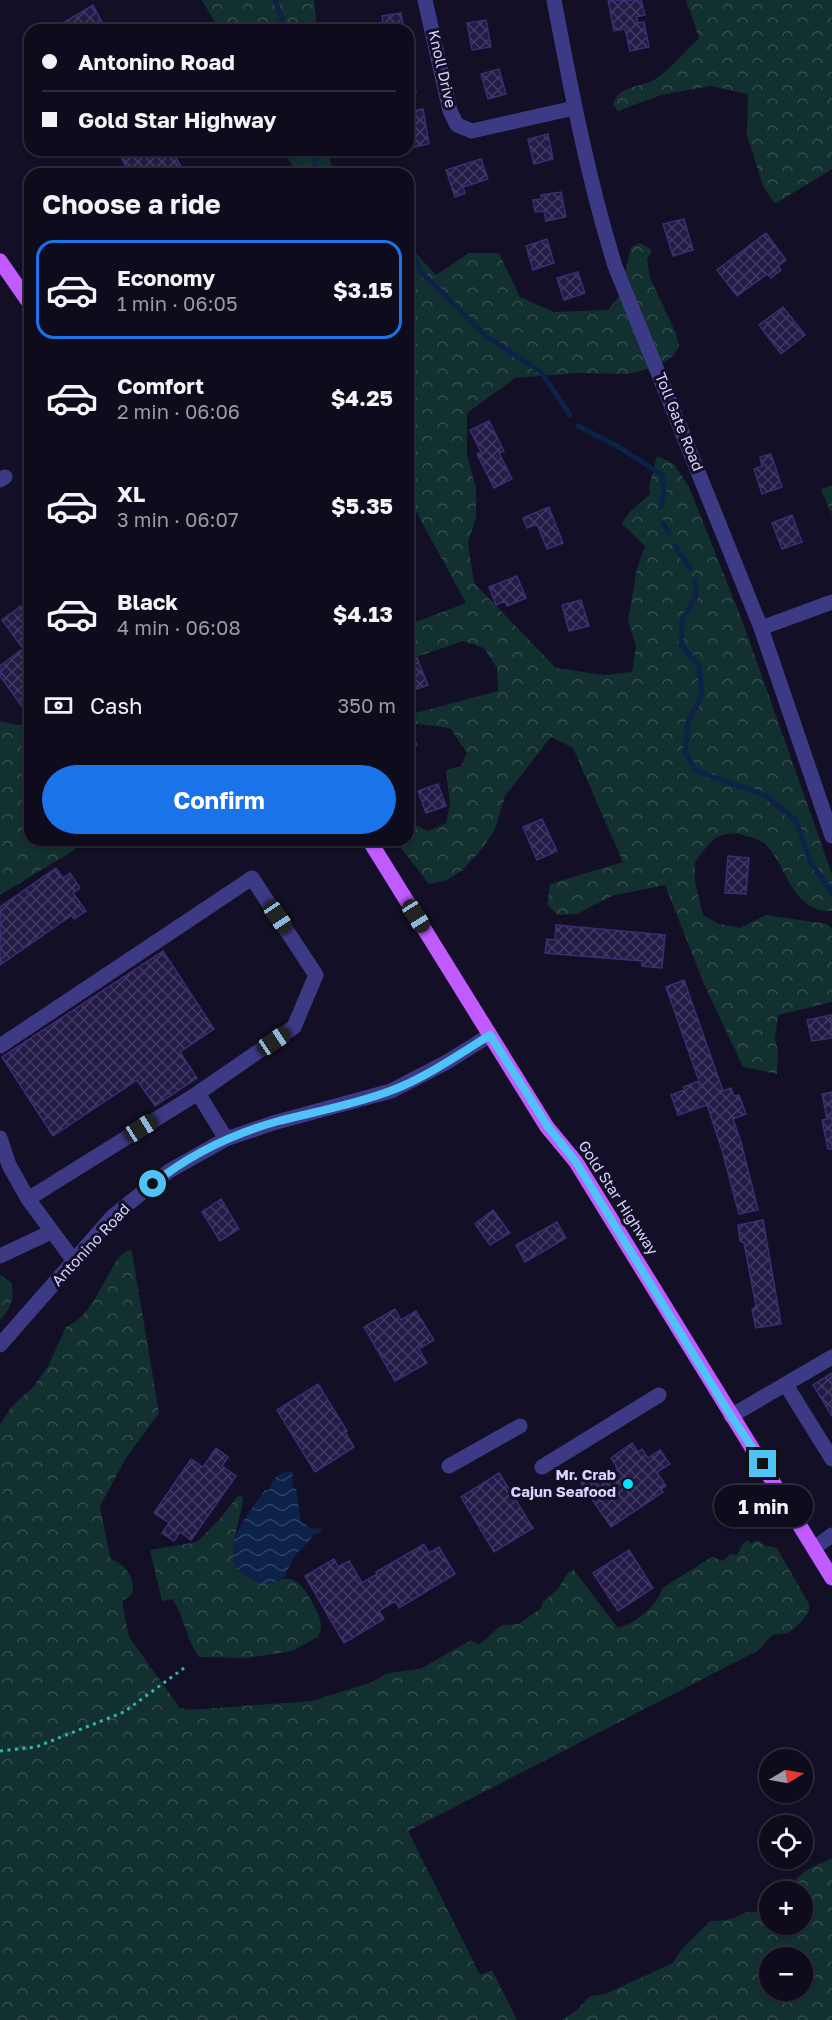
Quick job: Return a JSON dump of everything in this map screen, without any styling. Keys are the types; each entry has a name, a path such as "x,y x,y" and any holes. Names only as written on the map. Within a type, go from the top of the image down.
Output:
{"main road":[{"path":"0,261 24,295"},
{"name":"Gold Star Highway","path":"373,846 548,1127 576,1162 832,1578"}],"street":[{"name":"Knoll Drive","path":"425,0 450,111 457,125 472,131 574,108"},
{"name":"Toll Gate Road","path":"554,0 574,108 600,219 615,266 761,628 832,836"},
{"path":"761,628 832,602"},
{"path":"0,1046 252,878 316,975 294,1027 198,1093 28,1199"},
{"name":"Antonino Road","path":"0,1345 120,1210 169,1171 225,1139 273,1123 391,1091 447,1062 490,1035"},
{"path":"198,1093 225,1139"},
{"path":"0,1138 9,1165 28,1199 74,1261"},
{"path":"0,1256 51,1232"},
{"path":"731,1416 832,1357"},
{"path":"786,1385 832,1459"},
{"path":"542,1467 659,1395"},
{"path":"449,1466 520,1426"},
{"path":"814,1548 832,1535"}],"path":[{"path":"0,1751 36,1747 124,1712 184,1668"}],"green space":[{"path":"202,0 314,0 316,24 216,24"},
{"path":"686,0 832,0 832,169 775,204 763,186 747,135 748,94 710,86 661,95 618,111 613,105 619,94 660,76 699,38"},
{"path":"287,156 330,156 331,168 294,168"},
{"path":"640,243 652,250 647,260 650,278 676,333 679,346 674,355 665,362 638,372 626,374 577,373 515,378 467,413 467,455 476,488 476,518 468,542 474,583 556,668 604,675 632,672 636,646 628,621 637,568 645,546 622,524 631,511 650,494 649,487 657,456 674,464 689,487 742,620 832,874 832,911 819,910 808,905 792,886 772,852 764,843 756,839 740,834 722,835 710,843 695,862 695,882 703,915 719,924 740,928 766,915 827,924 832,929 832,1002 778,1015 775,1039 778,1052 777,1074 743,1067 704,984 665,885 612,896 577,914 558,915 547,905 550,884 623,862 573,748 551,737 505,796 495,829 482,849 463,870 447,880 429,884 400,846 414,846 414,822 428,831 446,823 450,804 446,770 461,766 467,753 450,728 414,725 414,713 498,691 497,668 484,648 463,641 414,658 414,623 466,603 414,508 414,251 436,275 469,253 499,253 520,297 554,312 608,310 620,295 631,247"},
{"path":"832,485 832,515 821,489"},
{"path":"0,721 17,725 24,724 24,846 78,846 0,895"},
{"path":"130,1250 159,1413 126,1458 100,1506 110,1557 126,1569 133,1584 131,1595 122,1601 129,1637 180,1708 189,1710 312,1701 372,1682 388,1673 420,1669 471,1640 479,1645 502,1625 519,1624 541,1608 543,1602 558,1589 568,1572 573,1569 618,1628 645,1613 662,1588 712,1557 723,1561 730,1554 737,1555 747,1540 751,1543 758,1540 767,1547 777,1548 809,1604 809,1611 801,1622 788,1633 772,1635 759,1650 408,1831 480,1975 492,1970 517,2020 0,2020 0,1425 11,1407 33,1387 47,1368 66,1327 87,1310 116,1261"},
{"path":"0,1275 11,1282 13,1293 9,1307 0,1320"},
{"path":"238,1496 243,1497 233,1545 248,1575 268,1581 291,1579 298,1583 306,1591 318,1614 320,1632 318,1637 292,1651 247,1658 199,1657 172,1599 162,1601 150,1550 197,1542"},
{"path":"832,1858 832,2020 562,2020 576,2011 590,1996 605,1994 673,1963 682,1949 710,1921 729,1919 746,1912 759,1910 759,1935 813,1935 813,1881 795,1881 813,1867"}],"water":[{"path":"292,1472 301,1521 310,1528 324,1529 313,1535 293,1559 282,1579 274,1583 258,1582 243,1575 236,1566 233,1558 235,1539 243,1521 264,1490 269,1490 281,1473"}],"building":[{"path":"608,0 641,0 645,15 636,17 638,23 644,22 649,47 630,51 625,29 614,31"},
{"path":"93,5 103,24 61,24"},
{"path":"401,13 403,24 383,24 382,16"},
{"path":"486,20 491,47 472,50 467,23"},
{"path":"499,69 506,94 488,99 481,74"},
{"path":"423,109 429,144 414,147 414,111"},
{"path":"548,134 553,159 534,164 528,139"},
{"path":"120,156 175,156 182,168 127,168"},
{"path":"481,159 488,179 463,187 465,193 455,197 446,170"},
{"path":"561,192 566,217 546,221 544,211 535,212 533,200 541,199 541,195"},
{"path":"684,219 693,250 673,256 663,224"},
{"path":"766,233 786,260 778,266 781,270 771,278 767,274 737,296 717,270"},
{"path":"547,239 554,263 533,270 526,246"},
{"path":"578,272 585,293 564,300 557,278"},
{"path":"783,307 805,335 781,354 759,325"},
{"path":"489,421 504,451 499,453 512,479 494,488 477,454 481,452 470,430"},
{"path":"771,454 782,487 762,494 754,469 762,466 760,457"},
{"path":"549,507 563,543 547,549 537,524 527,528 523,518"},
{"path":"792,515 802,542 782,549 772,523"},
{"path":"517,576 526,598 507,606 505,601 496,605 489,587"},
{"path":"581,600 589,626 569,631 562,605"},
{"path":"21,606 24,610 24,650 2,620"},
{"path":"21,650 24,654 23,708 0,676 0,666"},
{"path":"417,658 428,685 414,690 414,659"},
{"path":"438,784 446,806 426,813 418,791"},
{"path":"542,819 557,851 537,860 523,827"},
{"path":"728,856 749,858 746,894 725,893"},
{"path":"56,868 63,878 70,873 80,888 73,893 86,911 74,919 72,915 0,965 0,907"},
{"path":"556,925 665,935 662,968 642,966 642,961 545,953 547,939 555,940"},
{"path":"163,951 214,1029 180,1052 197,1078 155,1106 137,1080 53,1136 2,1057"},
{"path":"684,980 723,1091 731,1088 734,1096 739,1095 746,1114 733,1119 758,1210 739,1214 707,1105 678,1115 671,1095 699,1081 666,987"},
{"path":"831,1015 832,1038 812,1041 807,1020"},
{"path":"832,1092 832,1149 828,1149 822,1120 827,1119 822,1094"},
{"path":"221,1199 239,1229 220,1241 202,1212"},
{"path":"493,1210 510,1233 490,1245 475,1224"},
{"path":"763,1220 781,1324 756,1328 752,1310 756,1306 744,1243 740,1241 738,1225"},
{"path":"557,1222 566,1238 525,1262 516,1245"},
{"path":"395,1309 401,1320 416,1311 434,1340 419,1349 427,1363 395,1381 364,1327"},
{"path":"832,1373 832,1416 813,1385"},
{"path":"318,1384 347,1431 345,1432 354,1447 315,1472 277,1410"},
{"path":"632,1443 638,1452 642,1449 648,1458 660,1450 670,1464 657,1472 666,1486 661,1489 663,1492 611,1527 581,1483 597,1473 602,1480 618,1469 611,1458"},
{"path":"216,1448 228,1457 222,1466 236,1476 191,1540 180,1532 174,1541 162,1533 169,1523 154,1513 191,1459 203,1467"},
{"path":"499,1473 533,1528 494,1552 461,1497"},
{"path":"424,1544 429,1553 439,1547 455,1574 399,1608 395,1601 379,1611 384,1619 344,1643 305,1576 334,1559 338,1567 349,1561 362,1583 377,1574 376,1572"},
{"path":"629,1550 653,1588 618,1611 593,1573"}],"waterway":[{"path":"275,0 284,24"},
{"path":"315,156 315,168"},
{"path":"414,257 421,272 486,336 541,372 570,415"},
{"path":"578,426 619,447 662,475 664,493 661,507"},
{"path":"663,523 669,533"},
{"path":"675,546 690,568"},
{"path":"695,580 696,596 682,620 681,645 699,666 702,695 688,722 685,752 696,771 765,795 796,821 810,861 832,893"}],"place":[{"name":"Mr. Crab Cajun Seafood","path":"628,1484"}],"route":[{"path":"153,1184 169,1171 221,1141 273,1123 391,1091 447,1062 490,1035 548,1127 576,1162 731,1416 763,1464"}]}
